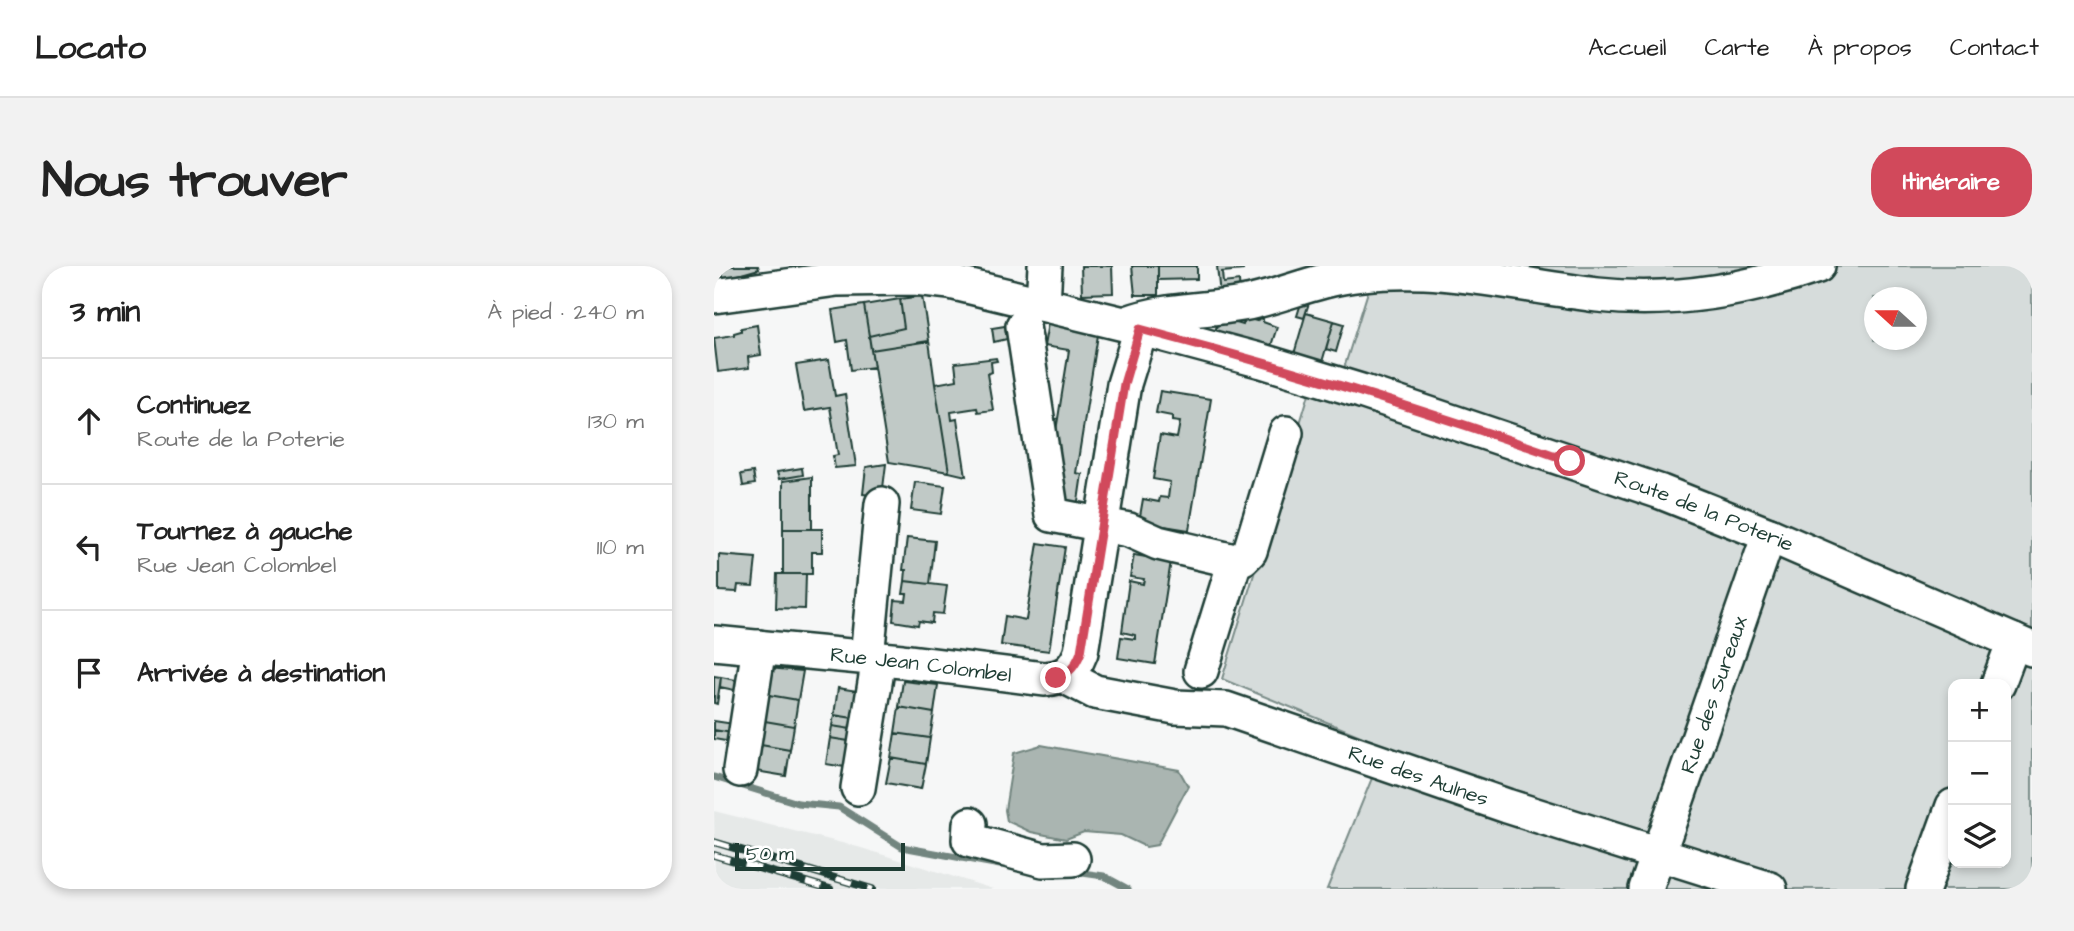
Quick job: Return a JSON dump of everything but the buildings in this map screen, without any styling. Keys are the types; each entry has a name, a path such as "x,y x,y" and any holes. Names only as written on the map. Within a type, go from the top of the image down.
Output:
{"street":[{"path":"1045,266 1033,315 1052,515 1129,530 1158,543 1235,561 1244,558 1250,551 1286,433"},
{"path":"1064,676 1077,662 1081,652 1132,326 1156,314 1253,301 1324,281 1369,273 1462,275 1590,294 1653,297 1722,290 1779,278 1818,266"},
{"name":"Route de la Poterie","path":"714,294 860,272 950,282 1033,315 1132,326 1374,395 1661,492 1769,535 2023,645"},
{"path":"858,788 873,658 881,504"},
{"name":"Rue des Sureaux","path":"1646,889 1769,535"},
{"path":"1201,671 1235,561"},
{"name":"Rue Jean Colombel","path":"714,643 873,658 1044,679 1064,676"},
{"path":"2001,679 2023,645"},
{"path":"740,771 759,647"},
{"name":"Rue des Aulnes","path":"1064,676 1095,692 1175,707 1226,709 1507,806 1770,889"},
{"path":"1923,889 1948,820"},
{"path":"970,824 969,840 1043,860 1073,859"}],"shaded area":[{"path":"1376,266 2032,266 2032,889 1327,889 1385,746 1222,679 1312,384 1335,397"},
{"path":"1041,745 1179,770 1188,786 1157,845 1146,847 1121,835 1084,832 1066,839 1031,832 1007,821 1005,810 1014,753"},
{"path":"714,811 858,847 993,889 715,889"}],"waterway":[{"path":"714,777 798,803 839,807 902,847 1000,865"},
{"path":"1075,872 1104,876 1128,889"}],"railway":[{"path":"714,842 872,889"},
{"path":"714,855 830,889"}],"route":[{"path":"1056,678 1064,676 1072,669 1081,652 1124,384 1140,329 1262,361 1361,391 1570,461"}]}
